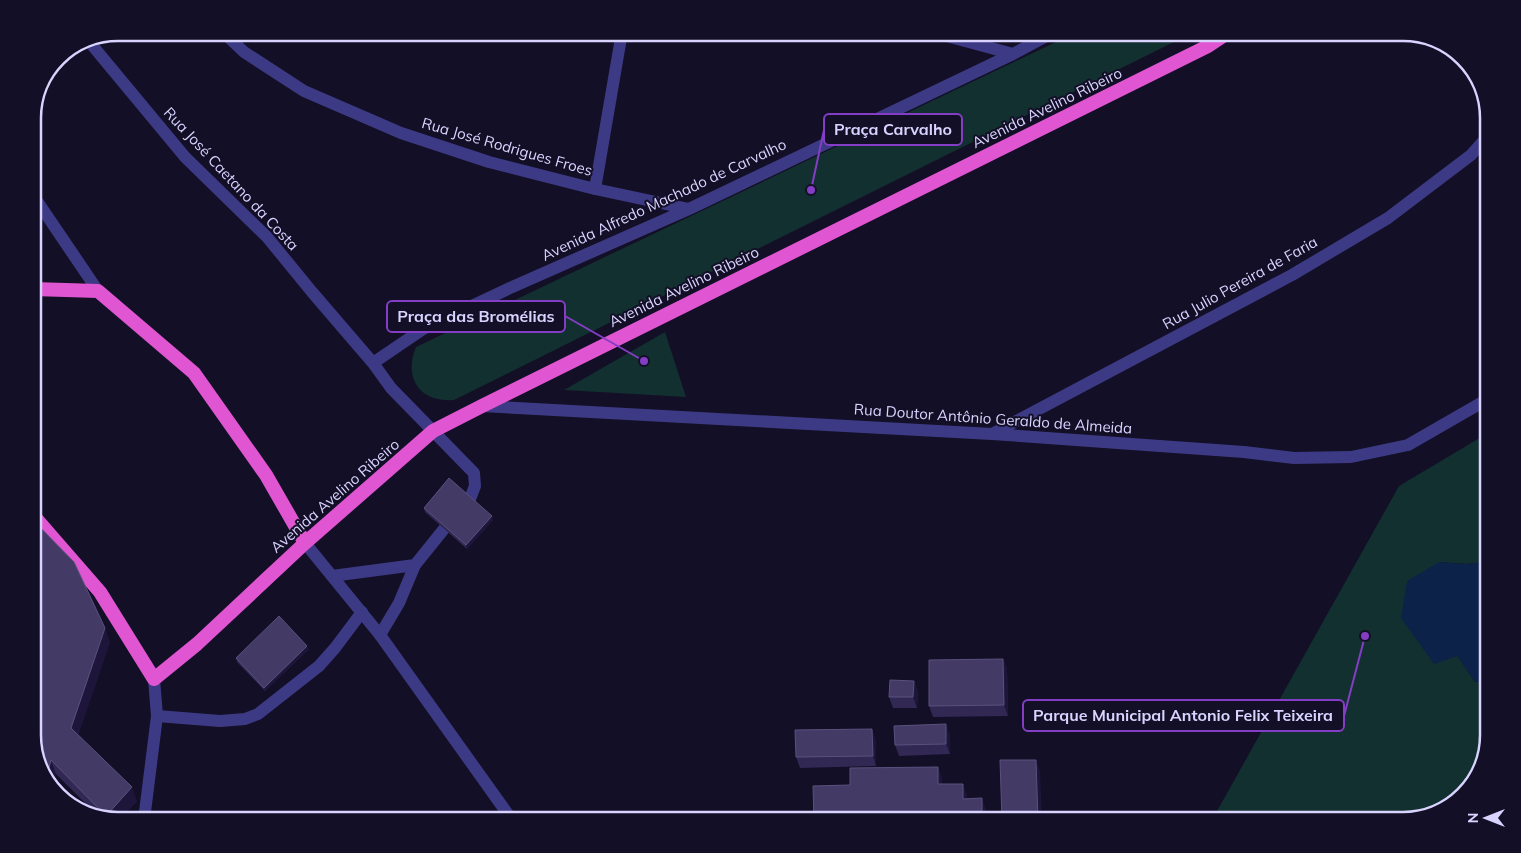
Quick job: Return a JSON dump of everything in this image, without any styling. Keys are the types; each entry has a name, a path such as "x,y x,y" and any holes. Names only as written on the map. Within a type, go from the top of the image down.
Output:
{"highway":[{"name":"Avenida Avelino Ribeiro","path":"154,679 197,644 305,542 434,432 482,406 1216,41"},
{"path":"41,290 98,291 194,373 266,475 305,542"},
{"path":"41,524 100,592 154,679"}],"street":[{"name":"Rua José Rodrigues Froes","path":"232,41 244,52 304,91 401,133 489,162 595,189 689,209"},
{"path":"595,189 620,41"},
{"path":"965,41 1013,54"},
{"name":"Avenida Alfredo Machado de Carvalho","path":"373,363 432,325 510,288 689,209 1037,41"},
{"name":"Rua José Caetano da Costa","path":"92,46 185,157 267,237 373,363"},
{"name":"Rua Julio Pereira de Faria","path":"992,434 1292,275 1388,218 1470,155 1480,144"},
{"path":"41,207 98,291"},
{"path":"373,363 391,388 474,473 476,486 470,499"},
{"name":"Rua Doutor Antônio Geraldo de Almeida","path":"482,406 992,434 1244,452 1294,458 1351,457 1408,445 1480,404"},
{"path":"380,635 399,603 415,565 444,529"},
{"path":"305,542 380,635 506,812"},
{"path":"332,576 415,565"},
{"path":"157,716 220,721 245,719 258,714 319,666 362,612"},
{"path":"145,812 157,716 154,679"}],"green space":[{"path":"1058,41 1176,41 454,400 442,400 432,397 424,393 417,386 413,378 412,369 416,347"},
{"path":"665,332 686,397 564,390"},
{"path":"1480,438 1480,563 1466,564 1439,562 1457,655 1475,682 1480,682 1479,745 1474,764 1464,782 1450,796 1432,806 1413,811 1216,812 1399,486"}],"water":[{"path":"1439,562 1466,564 1480,562 1480,682 1475,682 1457,656 1434,664 1401,618 1407,581"}],"building":[{"path":"449,478 492,516 466,545 424,508"},
{"path":"41,528 74,562 105,628 71,728 132,787 110,811 99,809 51,760 49,767 45,759 41,740"},
{"path":"279,616 307,646 264,688 236,658"},
{"path":"1003,659 1004,705 929,706 929,660"},
{"path":"890,680 914,681 913,697 889,697"},
{"path":"946,724 946,744 895,745 894,726"},
{"path":"872,729 873,756 796,757 795,730"},
{"path":"1000,760 1036,760 1038,812 1002,812"},
{"path":"938,767 938,784 963,784 963,799 982,798 982,812 814,812 813,786 850,785 850,768"}],"place":[{"name":"Praça Carvalho","path":"811,190"},
{"name":"Praça das Bromélias","path":"644,361"},
{"name":"Parque Municipal Antonio Felix Teixeira","path":"1365,636"}]}
